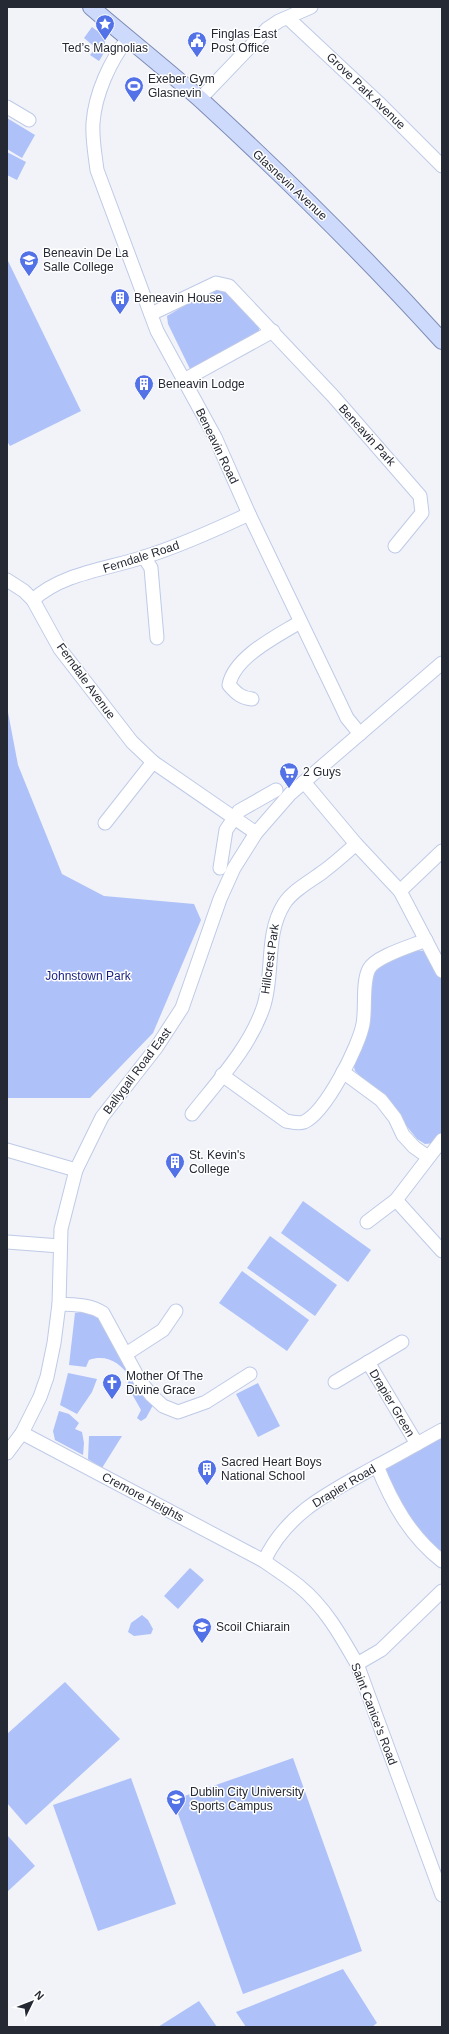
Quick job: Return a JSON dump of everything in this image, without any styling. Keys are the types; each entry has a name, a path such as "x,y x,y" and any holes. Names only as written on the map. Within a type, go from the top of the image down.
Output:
{"main road":[{"name":"Glasnevin Avenue","path":"92,7 200,100 329,222 442,341"}],"street":[{"path":"200,100 267,29 311,7"},
{"name":"Grove Park Avenue","path":"288,18 381,105 442,166"},
{"name":"Beneavin Road","path":"128,38 110,66 101,88 93,122 93,142 97,170 157,331 215,437 249,514 347,718 360,734"},
{"path":"7,107 29,120"},
{"name":"Beneavin Park","path":"151,314 216,283 229,286 272,330 420,496 422,513 395,546"},
{"path":"184,380 272,330"},
{"name":"Ferndale Road","path":"34,600 49,588 77,576 144,557 202,536 249,514"},
{"path":"144,557 151,568 157,638"},
{"name":"Ferndale Avenue","path":"7,580 24,591 34,600 60,649 132,742 153,762 256,833"},
{"path":"252,699 240,696 229,685 230,677 239,664 260,648 300,622"},
{"name":"Ballygall Road East","path":"7,1453 22,1433 40,1397 47,1377 54,1343 59,1304 60,1246 66,1206 76,1170 102,1118 156,1048 182,1008 220,899 234,868 256,833 290,794 442,663"},
{"path":"105,823 153,762"},
{"path":"304,782 356,844 400,891 442,971"},
{"path":"220,868 226,830 239,811 276,790"},
{"name":"Hillcrest Park","path":"192,1114 232,1063 251,1032 264,1005 276,919 284,903 296,891 356,844"},
{"path":"400,891 442,851"},
{"path":"222,1075 286,1120 294,1123 304,1122 315,1114 326,1101 343,1072 363,1026 366,984 369,970 376,962 426,940"},
{"path":"343,1072 381,1100 395,1118 403,1135 414,1147 428,1157"},
{"path":"367,1222 396,1200 442,1140"},
{"path":"7,1150 76,1170"},
{"path":"396,1200 442,1251"},
{"path":"7,1242 60,1246"},
{"path":"59,1304 86,1305 94,1307 103,1313 140,1382 163,1406 178,1412 206,1402 250,1374"},
{"path":"126,1354 162,1330 176,1311"},
{"name":"Drapier Green","path":"335,1382 402,1342"},
{"name":"Drapier Green","path":"368,1362 417,1444"},
{"name":"Drapier Road","path":"264,1561 272,1543 292,1520 323,1496 442,1430"},
{"name":"Cremore Heights","path":"22,1433 264,1561"},
{"path":"377,1466 394,1506 412,1532 442,1561"},
{"name":"Saint Canice's Road","path":"264,1561 300,1586 325,1612 357,1664 442,1895"},
{"path":"357,1664 381,1650 442,1591"}],"green space":[{"path":"92,27 104,36 105,43 103,55 99,61 90,55 96,48 84,38"},
{"path":"7,118 35,135 22,158 7,149"},
{"path":"7,152 26,162 17,180 7,175"},
{"path":"8,261 81,411 10,446 7,441"},
{"path":"218,286 223,286 259,327 259,334 190,369 168,324 167,316"},
{"name":"Johnstown Park","path":"7,707 18,765 62,874 104,896 194,904 201,920 153,1033 90,1098 7,1098"},
{"path":"415,950 424,951 442,974 442,1134 435,1143 425,1144 417,1139 389,1104 355,1071 353,1062 369,1026 373,974 376,968"},
{"path":"303,1201 371,1250 348,1282 281,1233"},
{"path":"270,1236 337,1285 315,1316 247,1268"},
{"path":"242,1271 309,1320 287,1351 219,1303"},
{"path":"80,1312 96,1314 153,1405 146,1418 141,1421 137,1418 141,1410 127,1385 130,1378 118,1364 108,1359 96,1358 89,1360 86,1367 69,1365 75,1313"},
{"path":"68,1373 97,1379 92,1392 77,1414 60,1405"},
{"path":"258,1383 280,1426 258,1437 236,1394"},
{"path":"59,1411 69,1414 79,1423 75,1429 82,1432 84,1443 83,1455 55,1440 53,1431"},
{"path":"442,1435 442,1558 416,1532 385,1472 387,1466"},
{"path":"89,1436 122,1436 102,1468 88,1459"},
{"path":"190,1568 204,1580 178,1609 164,1596"},
{"path":"142,1615 148,1620 153,1629 151,1634 134,1636 128,1632 131,1623"},
{"path":"65,1682 120,1739 26,1825 7,1803 7,1734"},
{"path":"293,1758 362,1951 243,1994 173,1800"},
{"path":"131,1778 176,1904 98,1931 53,1805"},
{"path":"7,1835 35,1866 7,1892"},
{"path":"343,1969 377,2023 372,2027 246,2027 236,2012"},
{"path":"199,2001 217,2027 158,2027"}],"place":[{"name":"Ted’s Magnolias","path":"105,41"},
{"name":"Finglas East Post Office","path":"197,58"},
{"name":"Exeber Gym Glasnevin","path":"134,103"},
{"name":"Beneavin De La Salle College","path":"29,277"},
{"name":"Beneavin House","path":"120,315"},
{"name":"Beneavin Lodge","path":"144,401"},
{"name":"2 Guys","path":"289,789"},
{"name":"St. Kevin's College","path":"175,1179"},
{"name":"Mother Of The Divine Grace","path":"112,1400"},
{"name":"Sacred Heart Boys National School","path":"207,1486"},
{"name":"Scoil Chiarain","path":"202,1644"},
{"name":"Dublin City University Sports Campus","path":"176,1816"}]}
